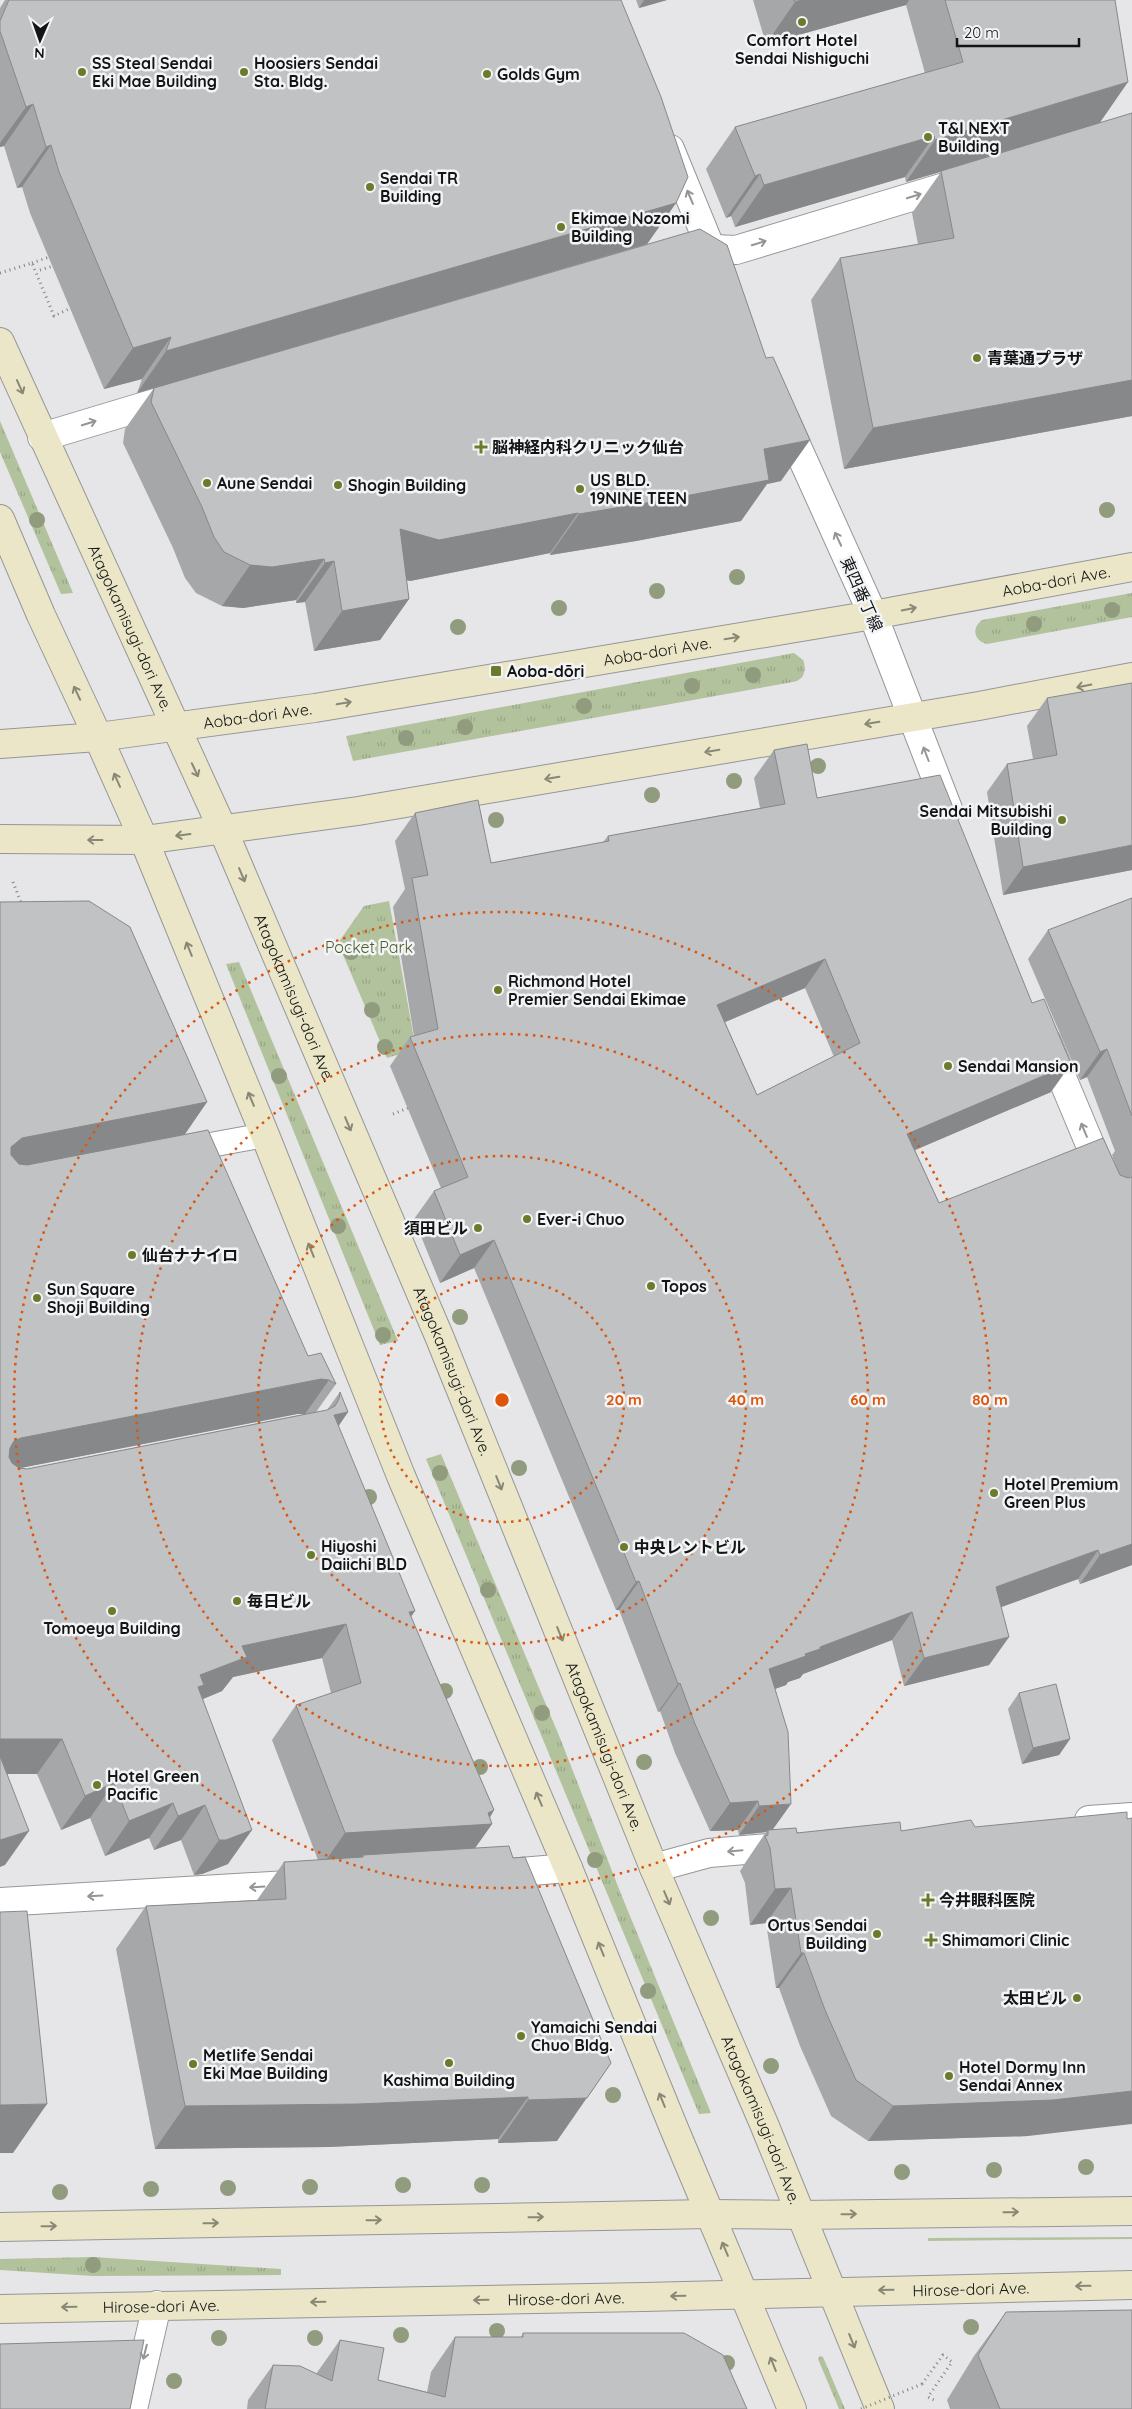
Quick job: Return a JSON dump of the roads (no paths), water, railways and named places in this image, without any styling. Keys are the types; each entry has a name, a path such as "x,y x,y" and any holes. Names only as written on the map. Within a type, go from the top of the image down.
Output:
{"street":[{"path":"659,124 729,290"},
{"path":"672,253 690,248 736,250 981,176"},
{"name":"Atagokamisugi-dori Ave.","path":"0,342 223,830 439,1336 654,1868 764,2124 880,2409"},
{"path":"42,437 198,391"},
{"name":"東四番丁線","path":"775,397 873,615 956,829"},
{"path":"0,519 40,615 144,840 402,1476 568,1868 792,2409"},
{"name":"Aoba-dori Ave.","path":"0,744 98,737 315,708 873,615 1132,567"},
{"path":"0,839 144,840 358,811 912,717 1132,677"},
{"path":"1037,1019 1110,1191"},
{"path":"1066,1822 1132,1816"},
{"path":"654,1868 709,1853 816,1844"},
{"path":"468,1875 568,1868"},
{"path":"0,1902 326,1883"},
{"path":"0,2227 710,2214 800,2215 1132,2211"},
{"name":"Hirose-dori Ave.","path":"0,2309 1132,2285"},
{"path":"133,2409 157,2305"}],"lane":[{"path":"161,1155 265,1135"}],"place":[{"name":"Comfort Hotel Sendai Nishiguchi","path":"802,22"},
{"name":"SS Steal Sendai Eki Mae Building","path":"82,72"},
{"name":"Hoosiers Sendai Sta. Bldg.","path":"244,72"},
{"name":"Golds Gym","path":"487,74"},
{"name":"T&I NEXT Building","path":"928,137"},
{"name":"Sendai TR Building","path":"370,187"},
{"name":"Ekimae Nozomi Building","path":"561,227"},
{"name":"青葉通プラザ","path":"977,358"},
{"name":"脳神経内科クリニック仙台","path":"481,447"},
{"name":"Aune Sendai","path":"207,483"},
{"name":"Shogin Building","path":"338,485"},
{"name":"US BLD. 19NINE TEEN","path":"580,489"},
{"name":"Aoba-dōri","path":"496,671"},
{"name":"Sendai Mitsubishi Building","path":"1062,820"},
{"name":"Richmond Hotel Premier Sendai Ekimae","path":"498,990"},
{"name":"Sendai Mansion","path":"948,1066"},
{"name":"Ever-i Chuo","path":"527,1219"},
{"name":"須田ビル","path":"478,1228"},
{"name":"仙台ナナイロ","path":"132,1255"},
{"name":"Topos","path":"651,1286"},
{"name":"Sun Square Shoji Building","path":"37,1298"},
{"name":"Hotel Premium Green Plus","path":"994,1493"},
{"name":"中央レントビル","path":"624,1547"},
{"name":"Hiyoshi Daiichi BLD","path":"311,1555"},
{"name":"毎日ビル","path":"237,1601"},
{"name":"Tomoeya Building","path":"112,1611"},
{"name":"Hotel Green Pacific","path":"97,1785"},
{"name":"今井眼科医院","path":"928,1900"},
{"name":"Ortus Sendai Building","path":"877,1934"},
{"name":"Shimamori Clinic","path":"931,1940"},
{"name":"太田ビル","path":"1077,1998"},
{"name":"Yamaichi Sendai Chuo Bldg.","path":"521,2036"},
{"name":"Kashima Building","path":"449,2063"},
{"name":"Metlife Sendai Eki Mae Building","path":"193,2064"},
{"name":"Hotel Dormy Inn Sendai Annex","path":"949,2076"}],"park label":[{"name":"Pocket Park","path":"369,947"}]}
